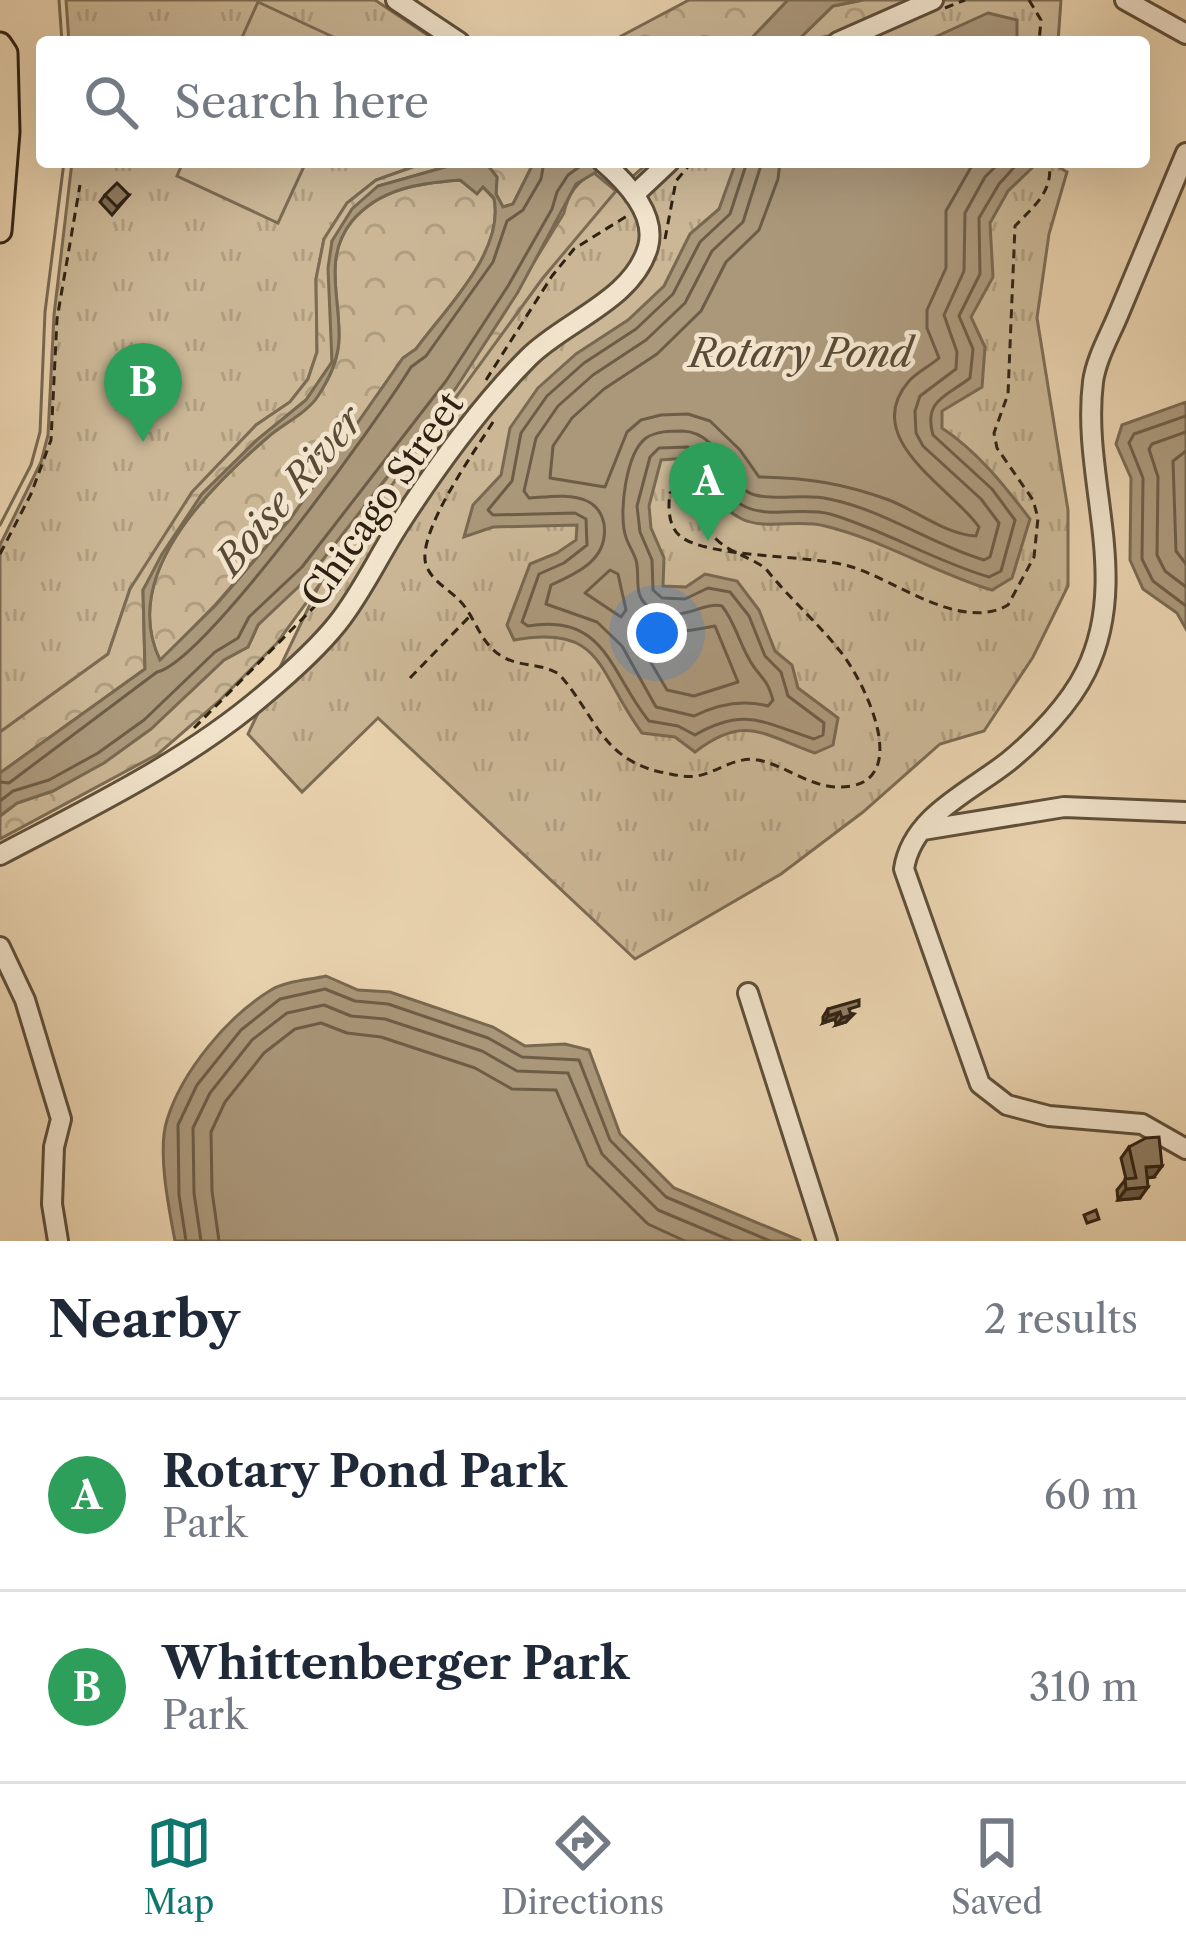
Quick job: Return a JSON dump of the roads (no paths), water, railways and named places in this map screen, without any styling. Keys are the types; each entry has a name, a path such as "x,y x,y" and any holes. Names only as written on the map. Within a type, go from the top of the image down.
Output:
{"main road":[{"path":"0,44 6,52 8,132 0,231"}],"street":[{"path":"396,0 450,36"},
{"path":"852,36 933,0"},
{"path":"1125,0 1186,34"},
{"path":"1186,153 1093,375 1090,417 1105,536 1106,608 1086,671 1054,717 922,830 908,848 904,869 980,1084 1007,1105 1049,1115 1142,1124 1186,1149"},
{"path":"611,169 636,199 664,168"},
{"name":"Chicago Street","path":"0,854 142,778 228,725 338,623 402,520 531,354 604,303 638,268 649,244 647,220 636,199"},
{"path":"922,830 1064,807 1186,812"},
{"path":"0,947 25,1000 61,1119 54,1147 52,1204 58,1241"},
{"path":"748,993 827,1241"}],"water":[{"path":"788,0 863,0 833,6 802,36 754,36"},
{"path":"988,13 1017,20 1017,36 937,36"},
{"path":"442,168 490,168 497,177 496,194 503,207 513,204 531,168 603,168 576,184 518,292 456,388 311,575 258,625 248,647 224,660 151,729 104,763 53,791 17,803 0,816 0,773 145,669 143,590 162,554 202,494 306,400 332,362 328,268 332,241 352,209 378,186","holes":["460,180 477,194 483,187 494,198 495,218 491,239 470,279 416,349 403,358 291,518 216,605 160,660 150,628 151,596 176,536 220,481 313,402 329,375 339,337 335,263 352,221 375,201 416,186"]},
{"name":"Rotary Pond","path":"734,168 1032,168 1008,191 990,223 993,277 971,317 985,347 982,387 942,411 942,428 979,458 1030,519 1012,578 992,590 825,526 742,519 725,507 686,458 661,460 649,506 651,528 664,558 663,586 686,587 705,574 737,581 759,610 775,651 792,665 798,688 838,718 833,745 815,753 754,731 727,733 695,752 675,737 642,733 606,673 583,647 566,639 514,640 507,625 530,564 576,540 577,525 493,527 464,537 473,505 501,475 510,428 538,388 576,354 628,320 664,286 690,234 719,209"},
{"path":"1186,402 1186,629 1177,613 1143,589 1130,560 1131,478 1116,444 1122,425"},
{"path":"326,976 358,990 390,992 493,1027 525,1046 565,1044 589,1050 620,1134 674,1188 801,1241 175,1241 163,1147 167,1120 184,1083 208,1046 255,1001 284,985"}],"waterway":[{"path":"59,0 62,36"},
{"path":"0,525 31,465 40,432 45,312 63,168"}],"place":[{"name":"Whittenberger Park","path":"143,442"},
{"name":"Rotary Pond Park","path":"708,541"}],"water label":[{"name":"Boise River","path":"289,490"}]}
